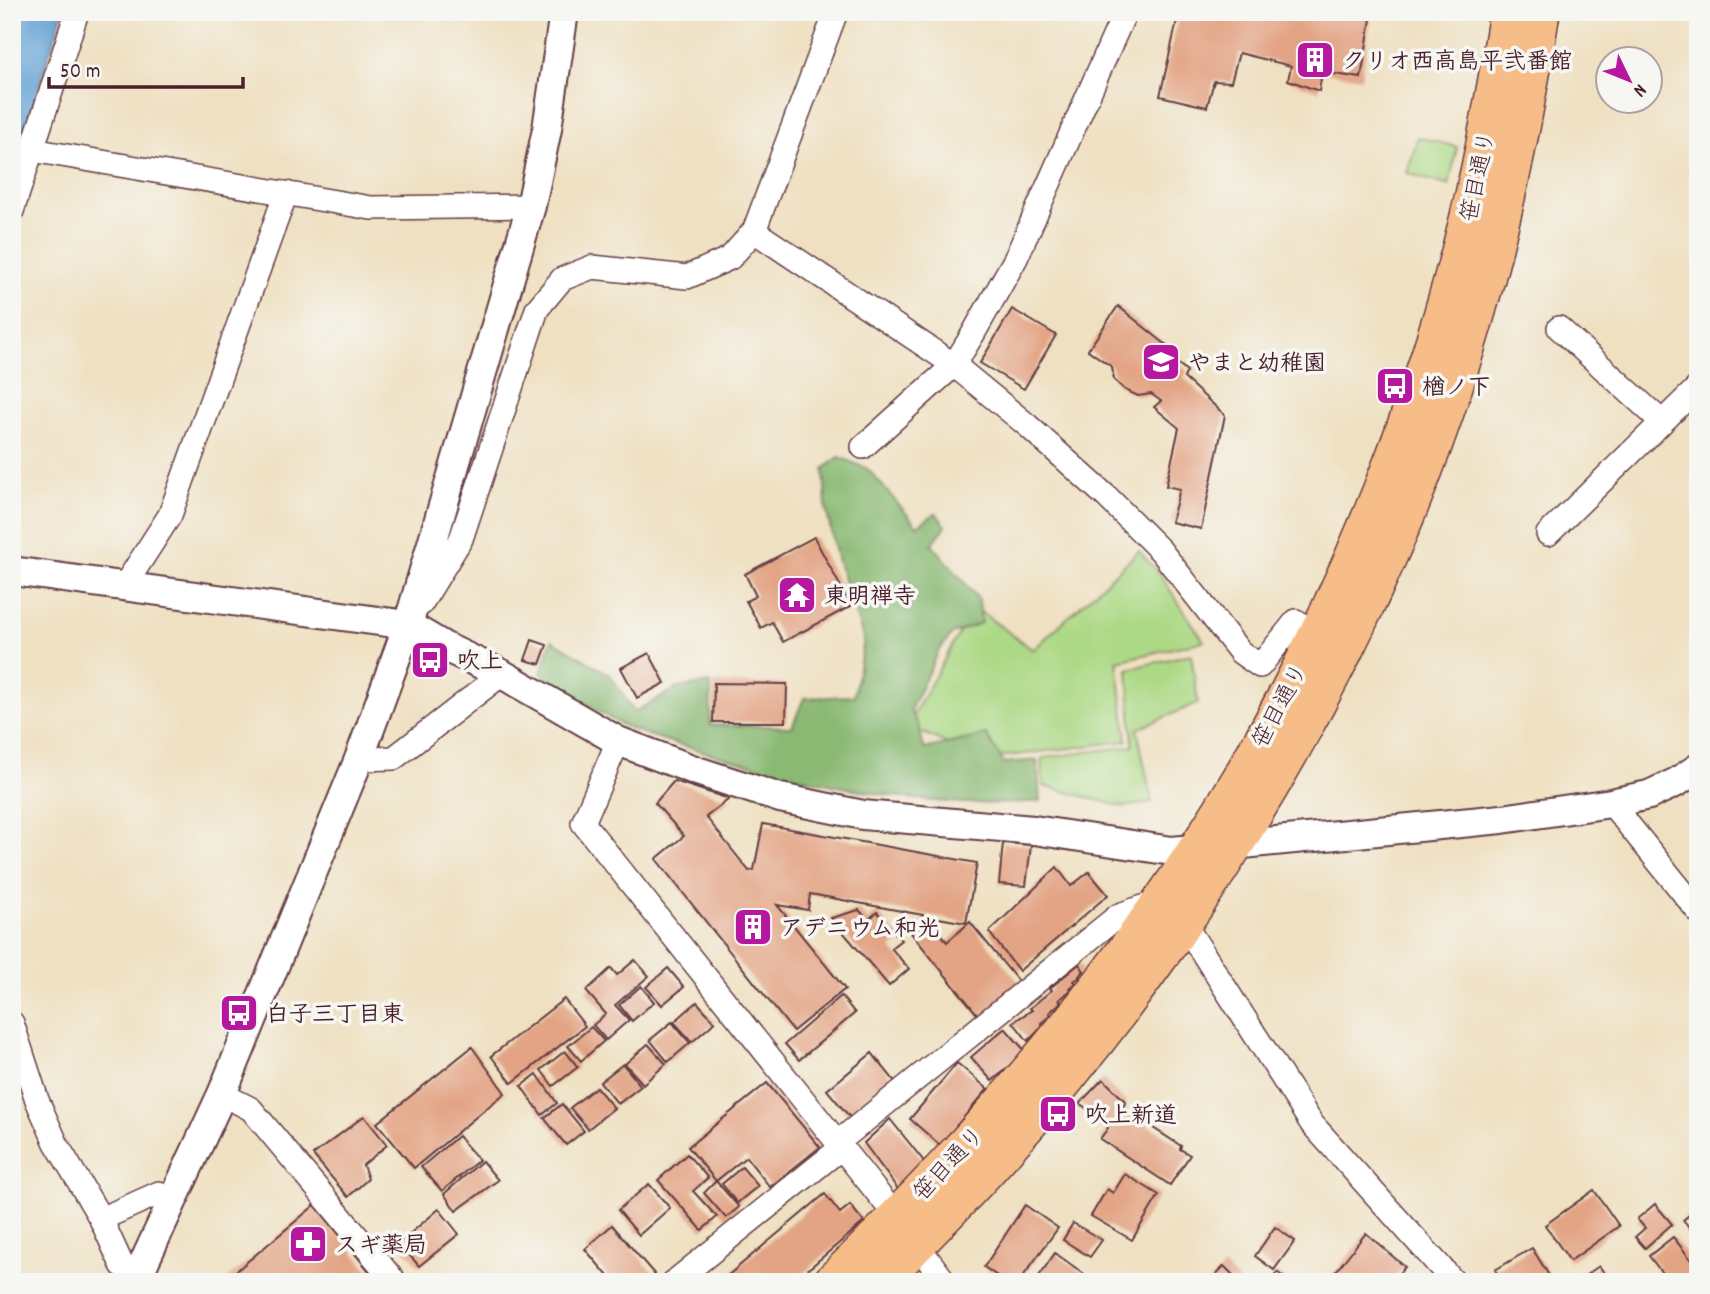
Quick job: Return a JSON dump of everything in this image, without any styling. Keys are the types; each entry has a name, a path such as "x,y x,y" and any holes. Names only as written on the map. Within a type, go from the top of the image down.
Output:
{"main road":[{"name":"笹目通り","path":"832,1282 906,1232 1024,1128 1115,1017 1172,912 1196,849 1240,780 1317,633 1386,480 1435,339 1462,244 1481,160 1508,12"},
{"name":"笹目通り","path":"1172,912 1234,845 1306,725 1353,634 1395,541 1433,447 1494,250 1524,110 1541,12"},
{"name":"笹目通り","path":"878,1282 906,1232"}],"street":[{"path":"12,211 77,12"},
{"path":"12,1023 37,1100 56,1143 102,1219 122,1265 137,1278 222,1094 359,759 408,625 531,205 547,129 564,12"},
{"path":"408,625 461,539 537,309 562,279 592,267 687,277 730,258 754,230 836,12"},
{"path":"863,447 954,365 1016,258 1125,12"},
{"path":"32,150 371,208 531,205"},
{"path":"123,588 170,515 286,193"},
{"path":"754,230 954,365 1027,425 1108,498 1161,551 1240,652 1260,666 1296,621 1317,633"},
{"path":"1559,328 1662,422"},
{"path":"1548,534 1698,387"},
{"path":"12,571 408,625 445,647 502,674 618,741 780,798 853,814 1034,830 1172,851 1502,819 1611,803 1649,795 1677,782 1698,768"},
{"path":"359,759 394,758 502,674"},
{"path":"618,741 583,824 945,1282"},
{"path":"1611,803 1698,911"},
{"path":"674,1282 1119,915 1172,912 1312,1124 1454,1282"},
{"path":"222,1094 251,1109 395,1282"},
{"path":"102,1219 159,1193 173,1198"}],"green space":[{"path":"1418,137 1457,147 1449,186 1407,173"},
{"path":"839,457 868,469 917,526 936,513 946,526 932,544 979,600 981,623 952,634 939,650 910,710 919,726 924,749 986,735 1004,763 1037,760 1040,801 961,803 921,800 841,787 762,768 627,727 541,673 552,640 610,675 634,712 678,688 711,683 710,725 792,727 804,698 854,696 864,640 838,562 826,507 824,469"},
{"path":"1139,551 1158,572 1204,641 1117,661 1127,741 982,759 907,726 974,607 1033,650"},
{"path":"1191,654 1198,703 1137,729 1152,802 1124,807 1043,786 1042,758 1133,746 1128,669"}],"water":[{"path":"18,12 63,12 12,168 12,30"}],"building":[{"name":"クリオ西高島平弐番館","path":"1179,12 1347,12 1371,19 1361,78 1322,72 1319,91 1288,80 1291,66 1239,53 1231,82 1214,81 1207,107 1160,96"},
{"path":"1118,306 1169,347 1164,352 1187,371 1184,378 1225,415 1201,529 1171,522 1180,489 1166,486 1179,428 1154,407 1161,401 1151,394 1138,396 1125,390 1114,380 1112,367 1088,350"},
{"path":"1012,309 1056,335 1024,389 980,363"},
{"path":"814,537 851,606 783,642 772,622 761,628 746,601 756,596 745,574"},
{"path":"532,640 547,645 540,664 525,660"},
{"path":"649,653 665,683 637,698 621,668"},
{"path":"714,683 787,684 786,722 713,722"},
{"name":"アデニウム和光","path":"674,781 729,799 706,817 749,871 754,870 763,824 977,863 966,923 810,894 808,910 777,905 845,989 793,1031 656,859 684,836 655,803"},
{"path":"1003,843 1031,845 1026,886 999,884"},
{"path":"1057,867 1071,886 1089,872 1108,895 1019,971 989,932"},
{"path":"859,910 868,920 877,912 901,940 891,948 909,969 889,986 831,918"},
{"path":"928,919 947,942 970,922 1022,986 981,1019 911,933"},
{"path":"635,960 649,976 615,1005 629,1020 606,1040 593,1025 606,1014 586,991 611,968 617,975"},
{"path":"1079,964 1084,971 1074,981 1076,983 1070,988 1072,989 1049,1013 1051,1015 1041,1023 1043,1026 1028,1041 1013,1022 1032,1010 1030,1008 1052,990 1050,988"},
{"path":"668,968 684,987 662,1005 646,987"},
{"path":"641,986 654,1002 632,1021 619,1005"},
{"path":"841,996 855,1013 799,1060 785,1044"},
{"path":"564,999 585,1026 512,1083 491,1056"},
{"path":"697,1002 715,1022 692,1042 674,1022"},
{"path":"672,1022 690,1043 668,1062 650,1040"},
{"path":"591,1027 604,1041 581,1061 568,1046"},
{"path":"1005,1028 1026,1052 992,1081 971,1057"},
{"path":"648,1044 666,1064 643,1084 625,1064"},
{"path":"472,1047 505,1093 414,1168 377,1123"},
{"path":"565,1051 578,1067 553,1086 541,1070"},
{"path":"872,1053 897,1084 853,1121 827,1090"},
{"path":"957,1063 988,1089 940,1145 910,1119"},
{"path":"623,1064 641,1086 618,1104 600,1082"},
{"path":"537,1074 557,1103 542,1115 521,1086"},
{"path":"1103,1079 1126,1102 1122,1108 1181,1146 1180,1149 1190,1155 1170,1185 1100,1139 1108,1128 1080,1103"},
{"path":"767,1083 820,1147 770,1187 746,1157 716,1181 688,1147"},
{"path":"596,1087 614,1108 588,1129 570,1108"},
{"path":"562,1104 584,1131 566,1145 544,1118"},
{"path":"364,1116 387,1145 363,1165 368,1179 348,1197 313,1155"},
{"path":"890,1119 926,1164 900,1192 864,1143"},
{"path":"458,1136 479,1160 442,1191 421,1167"},
{"path":"687,1154 708,1178 693,1191 717,1217 702,1230 658,1180"},
{"path":"482,1161 498,1180 456,1211 444,1194"},
{"path":"742,1167 758,1186 737,1203 722,1184"},
{"path":"1125,1174 1159,1195 1132,1240 1091,1216 1107,1189 1113,1193"},
{"path":"716,1181 739,1207 726,1218 704,1193"},
{"path":"649,1184 670,1208 639,1235 618,1210"},
{"path":"1594,1190 1619,1226 1570,1261 1545,1225"},
{"path":"825,1194 840,1213 850,1205 864,1222 793,1282 720,1282"},
{"path":"1655,1204 1672,1224 1645,1248 1635,1237 1645,1228 1637,1219"},
{"name":"スギ薬局","path":"315,1205 378,1282 223,1282"},
{"path":"1025,1205 1058,1228 1019,1282 1006,1282 984,1267"},
{"path":"1698,1208 1698,1238 1683,1220"},
{"path":"439,1209 459,1234 419,1266 399,1243"},
{"path":"1073,1223 1102,1240 1090,1257 1063,1240"},
{"path":"612,1225 655,1275 648,1282 613,1282 585,1249"},
{"path":"1275,1227 1295,1241 1274,1270 1255,1256"},
{"path":"1366,1233 1405,1267 1391,1282 1342,1282 1333,1275"},
{"path":"1673,1237 1698,1268 1698,1282 1669,1282 1649,1256"},
{"path":"1532,1248 1550,1277 1542,1282 1503,1282 1495,1270"},
{"path":"1055,1253 1087,1276 1084,1282 1035,1282"},
{"path":"1224,1266 1240,1282 1209,1282"},
{"path":"1599,1266 1611,1282 1580,1282 1579,1280"},
{"path":"1277,1272 1290,1282 1271,1282"}],"place":[{"name":"クリオ西高島平弐番館","path":"1315,60"},
{"name":"やまと幼稚園","path":"1161,362"},
{"name":"楢ノ下","path":"1395,386"},
{"name":"東明禅寺","path":"797,595"},
{"name":"吹上","path":"430,660"},
{"name":"アデニウム和光","path":"753,927"},
{"name":"白子三丁目東","path":"239,1013"},
{"name":"吹上新道","path":"1058,1114"},
{"name":"スギ薬局","path":"308,1244"}]}
